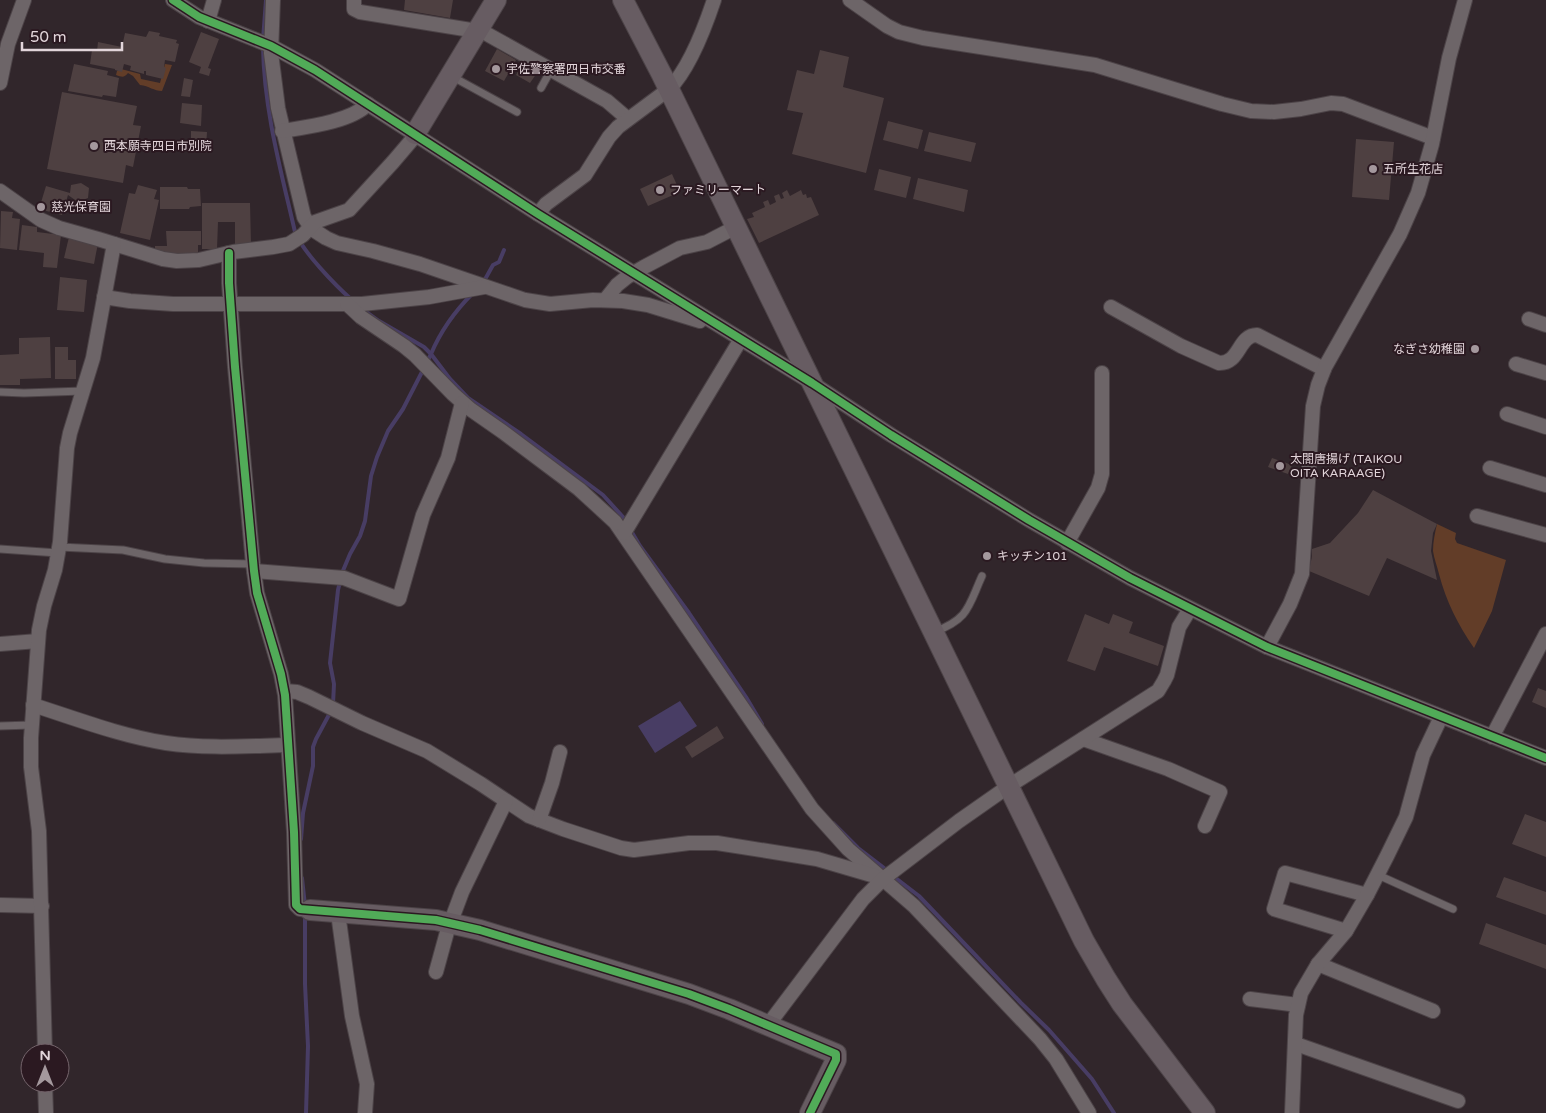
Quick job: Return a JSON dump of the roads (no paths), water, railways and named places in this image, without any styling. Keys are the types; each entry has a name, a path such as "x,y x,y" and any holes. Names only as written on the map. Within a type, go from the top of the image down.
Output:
{"street":[{"path":"0,83 8,44 24,0"},
{"path":"173,0 191,13 265,43 315,70 538,214 812,383 891,435 1067,543 1110,567 1267,647 1441,718 1546,758"},
{"path":"208,21 214,0"},
{"path":"273,0 265,43 274,79 282,131 304,216 310,228 337,243 420,264 525,300 542,304 605,300 648,305 722,328"},
{"path":"354,0 354,9 360,12 478,30 612,104 628,119"},
{"path":"0,191 49,224 170,261 199,260 229,253 289,244 303,236 315,222 342,213 351,207 402,152 415,135 496,0"},
{"path":"623,0 670,90 1070,913 1106,979 1133,1020 1205,1113"},
{"path":"538,214 546,204 585,175 613,132 628,119 670,90 688,61 714,0"},
{"path":"850,0 899,32 923,38 1095,65 1251,111 1274,112 1331,103 1343,104 1433,138"},
{"path":"1267,647 1290,604 1302,574 1313,406 1318,385 1324,368 1410,213 1423,177 1449,58 1465,0"},
{"path":"282,131 340,119 360,112 368,104"},
{"path":"605,300 617,285 633,273 680,248 707,242 736,226"},
{"path":"45,1043 39,831 31,767 38,641 42,612 53,577 58,550 66,448 93,358 114,244"},
{"path":"229,253 231,304 253,568 260,604 285,690 294,832 296,905 300,909 422,918 450,922 689,994 768,1025 836,1054 836,1060 810,1113"},
{"path":"104,297 156,303 347,304 409,300 485,287"},
{"path":"347,304 361,317 409,350 462,403 587,495 615,522 812,809 848,849 887,876 1040,1039 1056,1059 1089,1113"},
{"path":"1111,307 1181,346 1219,363 1232,359 1245,339 1257,335 1324,368"},
{"path":"1528,319 1546,324"},
{"path":"624,534 741,339"},
{"path":"1516,364 1546,373"},
{"path":"1067,543 1098,488 1102,474 1102,373"},
{"path":"253,568 344,578 399,599 423,515 448,458 462,403"},
{"path":"1507,414 1546,427"},
{"path":"1490,468 1546,485"},
{"path":"1477,516 1546,535"},
{"path":"768,1025 862,899 887,876 938,836 1009,786 1158,691 1166,675 1181,622 1190,609"},
{"path":"1492,737 1546,634"},
{"path":"0,644 38,641"},
{"path":"285,690 292,690 309,697 362,724 420,748 481,784 522,812 539,820 627,850 641,850 689,843 717,843 817,859 887,876"},
{"path":"33,706 106,728 163,742 218,747 288,745"},
{"path":"1292,1113 1298,1005 1302,993 1318,964 1346,931 1378,875 1406,817 1423,755 1441,718"},
{"path":"1083,739 1168,769 1220,792 1205,826"},
{"path":"539,820 552,783 560,752"},
{"path":"436,972 450,922 473,867 506,801"},
{"path":"1346,931 1274,909 1285,873 1367,895"},
{"path":"0,905 42,906"},
{"path":"338,913 352,1016 367,1084 366,1113"},
{"path":"1318,964 1433,1011"},
{"path":"1250,1000 1298,1005"},
{"path":"1296,1044 1458,1101"},
{"path":"45,1093 46,1113"}],"lane":[{"path":"541,88 550,70"},
{"path":"450,76 517,112"},
{"path":"0,392 24,394 83,391"},
{"path":"0,549 123,550 165,559 253,568"},
{"path":"933,632 954,624 962,616 968,609 982,576"},
{"path":"0,726 32,725"},
{"path":"1378,875 1453,909"}],"waterway":[{"path":"263,40 266,0"},
{"path":"263,47 266,94 295,232 312,258 352,300"},
{"path":"483,283 493,265 499,262 504,250"},
{"path":"473,293 449,321 431,354 450,379 468,398 521,434 603,495 627,523"},
{"path":"361,308 379,321 424,347 431,354 427,362"},
{"path":"333,704 334,684 330,663 338,590 342,573 365,521 371,476 377,457 388,431 403,409 424,368"},
{"path":"630,529 746,697 762,724"},
{"path":"301,839 303,813 313,766 313,747 331,711"},
{"path":"833,823 858,848 888,871"},
{"path":"893,876 919,896 1049,1030 1092,1079 1114,1113"},
{"path":"302,878 305,906"},
{"path":"305,915 305,984 308,1046 306,1113"}],"place":[{"name":"宇佐警察署四日市交番","path":"496,69"},
{"name":"西本願寺四日市別院","path":"94,146"},
{"name":"五所生花店","path":"1373,169"},
{"name":"ファミリーマート","path":"660,190"},
{"name":"慈光保育園","path":"41,207"},
{"name":"なぎさ幼稚園","path":"1475,349"},
{"name":"太閤唐揚げ (TAIKOU OITA KARAAGE)","path":"1280,466"},
{"name":"キッチン101","path":"987,556"}]}
